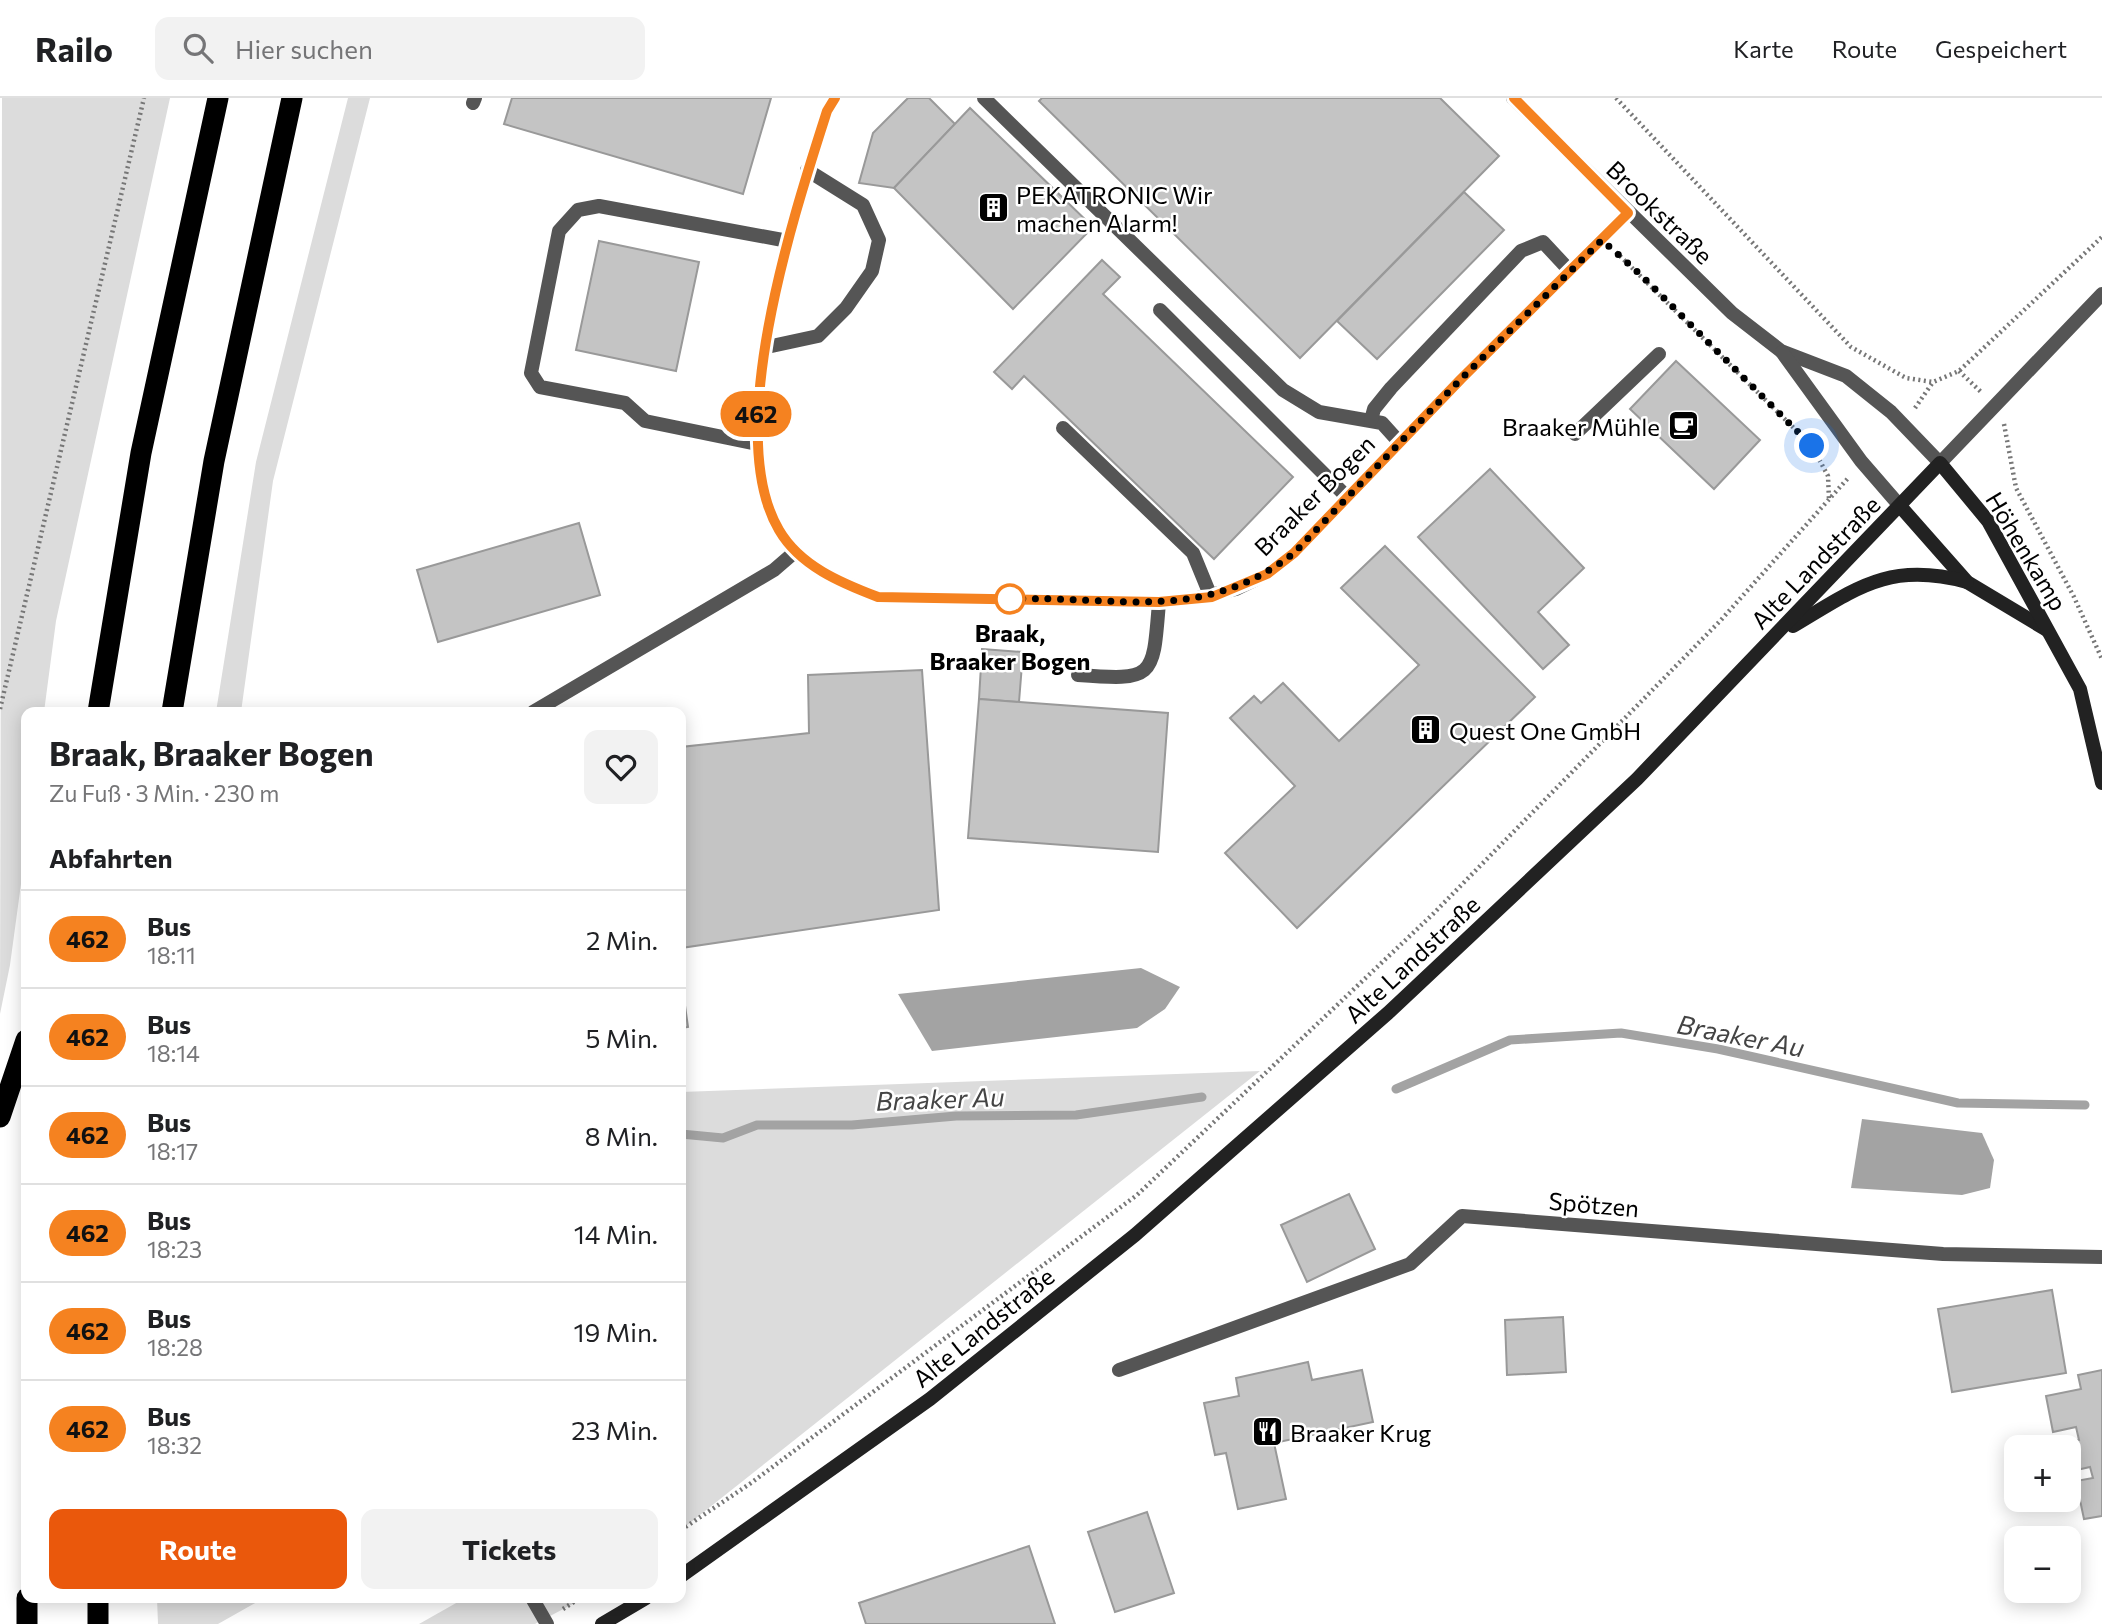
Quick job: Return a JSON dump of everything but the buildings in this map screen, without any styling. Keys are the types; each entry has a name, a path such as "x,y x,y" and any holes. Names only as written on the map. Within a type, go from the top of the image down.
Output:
{"highway":[{"path":"99,707 141,453 218,98"},
{"path":"173,707 214,461 292,98"},
{"path":"0,1117 21,1055"},
{"path":"27,1603 27,1624"},
{"path":"98,1603 98,1624"}],"main road":[{"name":"Alte Landstraße","path":"686,1572 930,1399 1135,1235 1398,1004 1637,779 1778,635 1940,463"},
{"name":"Höhenkamp","path":"1940,463 1988,521 2080,689 2102,783"},
{"name":"Höhenkamp","path":"1900,506 1967,582 2048,630"},
{"path":"1778,635 1875,581 1908,573 1933,573 1967,582"},
{"path":"601,1624 637,1603"}],"street":[{"name":"Braaker Bogen","path":"835,98 827,111 807,170 788,242 756,415 757,444 764,496 779,531 796,551 835,581 878,597 1159,602 1212,597 1267,574 1294,553 1628,213"},
{"path":"984,98 1283,390 1319,412 1382,423 1400,443"},
{"name":"Brookstraße","path":"1513,98 1731,313 1781,351 1846,376 1891,412 1940,463"},
{"path":"767,347 818,337 846,308 872,271 879,240 863,205 807,170"},
{"path":"757,444 645,421 625,403 540,387 531,373 559,231 578,210 599,206 788,242"},
{"path":"1371,420 1374,409 1391,388 1521,251 1543,242 1570,271"},
{"name":"Alte Landstraße","path":"1940,463 2102,294"},
{"path":"1160,310 1348,497"},
{"name":"Brookstraße","path":"1781,351 1861,461 1900,506"},
{"path":"1575,434 1659,354"},
{"path":"1063,428 1193,553 1212,597"},
{"path":"541,707 774,570 796,551"},
{"path":"1078,675 1127,679 1139,675 1149,664 1155,647 1159,602"},
{"name":"Spötzen","path":"1119,1370 1410,1264 1462,1216 1943,1254 2102,1257"},
{"path":"535,1603 547,1624"}],"path":[{"path":"0,709 144,98"},
{"path":"1616,98 1851,347 1906,378 1933,382 1958,371 2102,237"},
{"path":"1602,240 1642,276 1812,446 1828,476 1829,501"},
{"path":"1958,371 1994,405 2007,429 2015,488 2074,597 2102,659"},
{"path":"686,1527 751,1483 1137,1195 1433,914 1721,620 1829,501 1861,461"}],"shaded area":[{"path":"2,98 170,98 56,621 45,707 21,707 21,884 0,1014"},
{"path":"348,98 370,98 273,481 242,707 217,707 256,462"},
{"path":"1141,968 1180,987 1165,1009 1137,1028 932,1051 898,994"},
{"path":"1260,1071 686,1526 686,1092"},
{"path":"1862,1119 1982,1133 1994,1160 1990,1188 1962,1195 1851,1188"},
{"path":"157,1603 255,1603 218,1624 158,1624"},
{"path":"456,1603 575,1603 535,1624 419,1624"}],"waterway":[{"name":"Braaker Au","path":"1396,1089 1510,1040 1621,1033 1718,1049 1958,1103 2085,1105"},
{"name":"Braaker Au","path":"686,1134 723,1138 757,1125 852,1125 956,1116 1076,1115 1202,1097"}],"bus line":[{"name":"462","path":"835,98 827,111 807,170 783,259 756,415 757,461 764,496 779,531 798,554 835,581 878,597 1159,602 1212,597 1236,589 1267,574 1294,553 1461,379 1628,213 1514,98"}],"place":[{"name":"PEKATRONIC Wir machen Alarm!","path":"993,208"},
{"name":"Braaker Mühle","path":"1683,426"},
{"name":"Braak, Braaker Bogen","path":"1010,599"},
{"name":"Quest One GmbH","path":"1426,730"},
{"name":"Braaker Krug","path":"1267,1432"}],"route":[{"path":"1010,599 1159,602 1212,597 1267,574 1294,553 1461,379 1602,240 1642,276 1812,446"}]}
